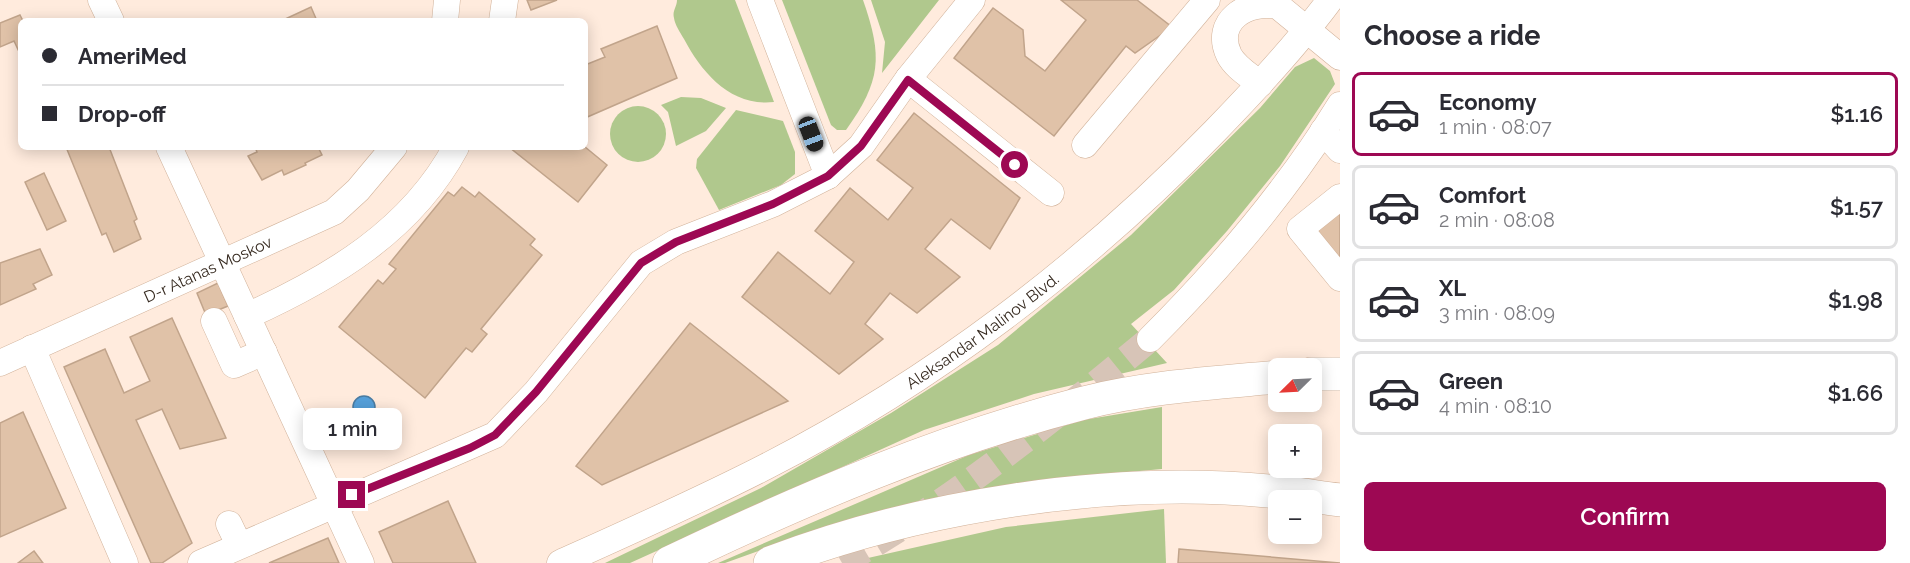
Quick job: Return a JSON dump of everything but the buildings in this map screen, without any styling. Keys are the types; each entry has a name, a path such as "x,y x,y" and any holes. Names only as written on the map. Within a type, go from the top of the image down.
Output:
{"main road":[{"path":"1322,374 1340,374"},
{"path":"669,563 788,507 973,434 1086,403 1175,387 1268,378"},
{"path":"770,563 812,547 880,527 985,506 1080,493 1164,489 1266,491 1340,500"}],"street":[{"path":"101,0 110,18"},
{"path":"445,18 447,0"},
{"path":"502,18 505,0"},
{"path":"760,0 828,176"},
{"path":"201,563 234,535 334,504 470,448 495,435 536,392 641,263 658,250 773,204 828,176 861,146 908,80 972,0"},
{"path":"1085,145 1209,0 1232,18"},
{"name":"Aleksandar Malinov Blvd.","path":"561,563 767,466 870,408 997,323 1087,252 1159,189 1260,84 1330,0"},
{"path":"1260,84 1230,57 1225,37 1232,18 1247,5 1266,1 1278,6 1340,57"},
{"path":"908,80 1051,193"},
{"path":"1150,339 1200,289 1331,140 1340,105"},
{"path":"170,150 361,563"},
{"name":"D-r Atanas Moskov","path":"0,363 334,212 358,190 391,150"},
{"path":"247,316 299,293 335,272 378,241 416,203 454,150"},
{"path":"1340,197 1300,230 1340,278"},
{"path":"214,321 234,365 264,352"},
{"path":"32,348 125,563"}],"green space":[{"path":"677,0 735,0 774,102 744,99 731,93 709,75 691,52 675,23 674,13"},
{"path":"782,0 863,0 874,37 875,68 866,97 846,130 837,130 831,125"},
{"path":"871,0 939,0 882,73 885,42"},
{"path":"1314,58 1330,71 1335,84 1280,166 1227,231 1174,290 1131,324 1167,363 1034,394 924,430 630,563 605,563 761,488 891,413 998,345 1131,235 1260,108 1295,67"},
{"path":"681,97 701,98 726,108 706,131 676,146 668,112 661,105"},
{"path":"638,106 649,108 658,114 664,123 666,134 664,145 658,154 649,160 638,162 627,160 618,154 612,145 610,134 612,123 618,114 627,108"},
{"path":"736,110 783,121 795,152 795,174 781,185 719,210 696,168 697,159"},
{"path":"1162,407 1162,469 1073,477 825,527 725,563 718,563 969,455 1083,420"},
{"path":"1164,509 1166,563 857,563 859,560 1006,527"}],"water":[{"path":"364,396 372,399 375,407 372,415 364,418 356,415 353,407 356,399"}],"tunnel":[{"path":"842,563 924,513 963,486 1039,429 1150,339"}],"route":[{"path":"352,495 470,448 495,435 536,392 558,362 641,263 658,250 773,204 813,186 828,176 861,146 908,80 1015,165"}]}
